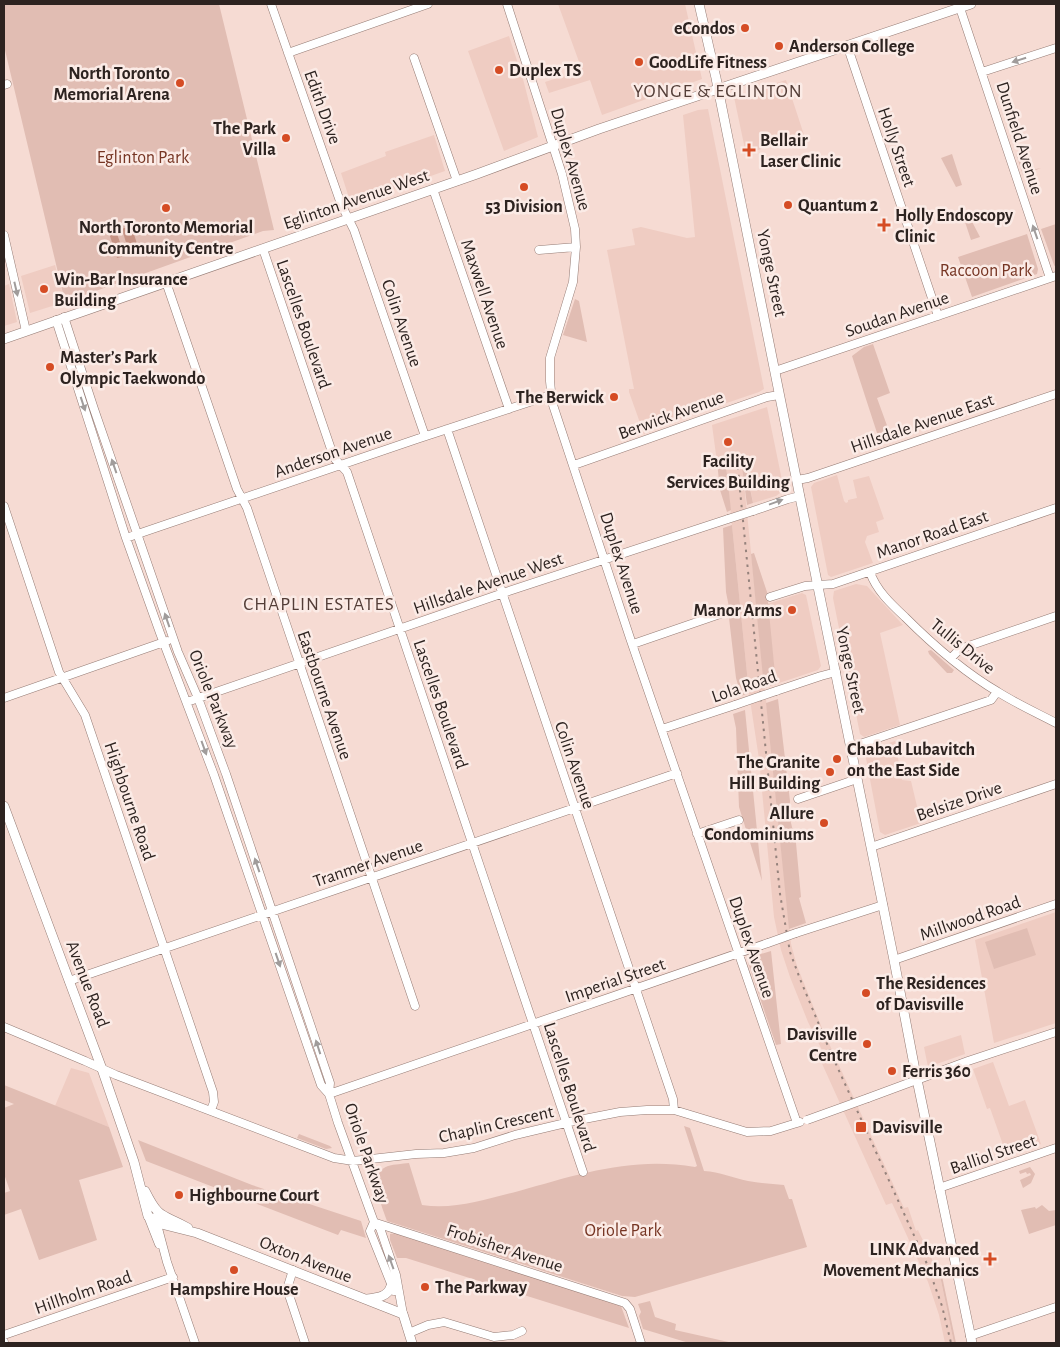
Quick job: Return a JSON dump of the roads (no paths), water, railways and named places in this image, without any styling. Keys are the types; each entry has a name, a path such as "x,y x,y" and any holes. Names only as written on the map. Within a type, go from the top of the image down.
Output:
{"main road":[{"name":"Yonge Street","path":"699,4 971,1339"},
{"name":"Eglinton Avenue West","path":"4,339 553,146 971,4"},
{"name":"Avenue Road","path":"4,806 102,1068 138,1176 148,1216"},
{"name":"Avenue Road","path":"138,1176 150,1201"},
{"name":"Oxton Avenue","path":"150,1201 160,1215 197,1233 404,1314"},
{"name":"Oxton Avenue","path":"148,1216 157,1222 197,1233"},
{"path":"364,1299 385,1295 391,1286"},
{"name":"Oriole Parkway","path":"404,1314 412,1343"}],"street":[{"name":"Edith Drive","path":"271,4 341,204 349,219"},
{"path":"288,53 428,4"},
{"name":"Duplex Avenue","path":"508,4 569,198 575,230 576,247 573,282 550,358 551,395 697,834 797,1123"},
{"name":"Dunfield Avenue","path":"960,8 1053,277"},
{"name":"Holly Street","path":"847,45 938,316"},
{"path":"982,72 1056,48"},
{"path":"414,58 457,181"},
{"name":"Maxwell Avenue","path":"433,189 509,409"},
{"name":"Colin Avenue","path":"349,219 425,436"},
{"path":"4,235 26,331"},
{"path":"539,250 576,247"},
{"name":"Lascelles Boulevard","path":"263,249 332,452 335,459 347,472 582,1172"},
{"name":"Soudan Avenue","path":"775,371 1053,277"},
{"name":"Eastbourne Avenue","path":"166,282 246,508 415,1006"},
{"name":"Oriole Parkway","path":"60,318 73,342 94,409 174,638 226,774 330,1084 329,1094"},
{"name":"Oriole Parkway","path":"60,318 64,346 126,538 263,914 321,1085 329,1094 374,1222 380,1228 396,1275 404,1314"},
{"path":"64,346 73,342"},
{"name":"Hillsdale Avenue East","path":"796,480 808,478 1056,394"},
{"name":"Anderson Avenue","path":"126,538 551,395"},
{"name":"Berwick Avenue","path":"574,465 669,430 767,397 779,395"},
{"name":"Colin Avenue","path":"447,429 636,988 673,1099 674,1110"},
{"name":"Hillsdale Avenue West","path":"187,702 502,594 728,520 785,499 800,496"},
{"name":"Highbourne Road","path":"4,506 58,672 85,716 214,1092 214,1102 211,1110"},
{"name":"Manor Road East","path":"770,597 806,586 830,585 1056,508"},
{"name":"Tullis Drive","path":"870,572 883,595 920,632 951,658 996,692 1056,723"},
{"path":"633,644 726,612"},
{"path":"951,658 960,649 1056,616"},
{"path":"4,698 174,638"},
{"name":"Lola Road","path":"662,729 836,672"},
{"path":"851,748 991,700 996,692"},
{"name":"Tranmer Avenue","path":"69,981 677,773"},
{"path":"798,799 857,779"},
{"name":"Belsize Drive","path":"871,847 1056,784"},
{"path":"697,834 739,820"},
{"name":"Millwood Road","path":"894,960 1056,904"},
{"name":"Imperial Street","path":"329,1094 883,905"},
{"name":"Chaplin Crescent","path":"4,1027 116,1075 334,1158 353,1161 444,1153 474,1148 515,1135 566,1123 620,1112 647,1110 674,1110 747,1132 772,1131 1056,1032"},
{"name":"Balliol Street","path":"939,1188 1056,1148"},
{"name":"Avenue Road","path":"150,1201 195,1343"},
{"name":"Avenue Road","path":"148,1216 153,1232 168,1262"},
{"name":"Oriole Parkway","path":"374,1222 370,1231 391,1286 401,1304"},
{"name":"Frobisher Avenue","path":"374,1222 625,1304 630,1309 640,1343"},
{"path":"293,1270 287,1289 305,1343"},
{"name":"Hillholm Road","path":"4,1335 173,1277"},
{"path":"971,1339 1056,1307"},
{"path":"409,1333 428,1325 444,1322 494,1337 513,1335 522,1331"}],"railway":[{"path":"737,460 780,894 790,952 830,1051 927,1264 942,1306 951,1343"}],"place":[{"name":"eCondos","path":"745,28"},
{"name":"Anderson College","path":"779,46"},
{"name":"GoodLife Fitness","path":"639,62"},
{"name":"Duplex TS","path":"499,70"},
{"name":"North Toronto Memorial Arena","path":"180,83"},
{"name":"The Park Villa","path":"286,138"},
{"name":"Bellair Laser Clinic","path":"749,150"},
{"name":"53 Division","path":"524,187"},
{"name":"Quantum 2","path":"788,205"},
{"name":"North Toronto Memorial Community Centre","path":"166,208"},
{"name":"Holly Endoscopy Clinic","path":"884,225"},
{"name":"Win-Bar Insurance Building","path":"44,289"},
{"name":"Master’s Park Olympic Taekwondo","path":"50,367"},
{"name":"The Berwick","path":"614,397"},
{"name":"Facility Services Building","path":"728,442"},
{"name":"Manor Arms","path":"792,610"},
{"name":"Chabad Lubavitch on the East Side","path":"837,759"},
{"name":"The Granite Hill Building","path":"830,772"},
{"name":"Allure Condominiums","path":"824,823"},
{"name":"The Residences of Davisville","path":"866,993"},
{"name":"Davisville Centre","path":"867,1044"},
{"name":"Ferris 360","path":"892,1071"},
{"name":"Davisville","path":"861,1127"},
{"name":"Highbourne Court","path":"179,1195"},
{"name":"LINK Advanced Movement Mechanics","path":"990,1259"},
{"name":"Hampshire House","path":"234,1270"},
{"name":"The Parkway","path":"425,1287"}],"district":[{"name":"YONGE & EGLINTON","path":"718,90"},
{"name":"CHAPLIN ESTATES","path":"319,603"}],"park label":[{"name":"Eglinton Park","path":"143,157"},
{"name":"Raccoon Park","path":"986,270"},
{"name":"Oriole Park","path":"623,1230"}]}
